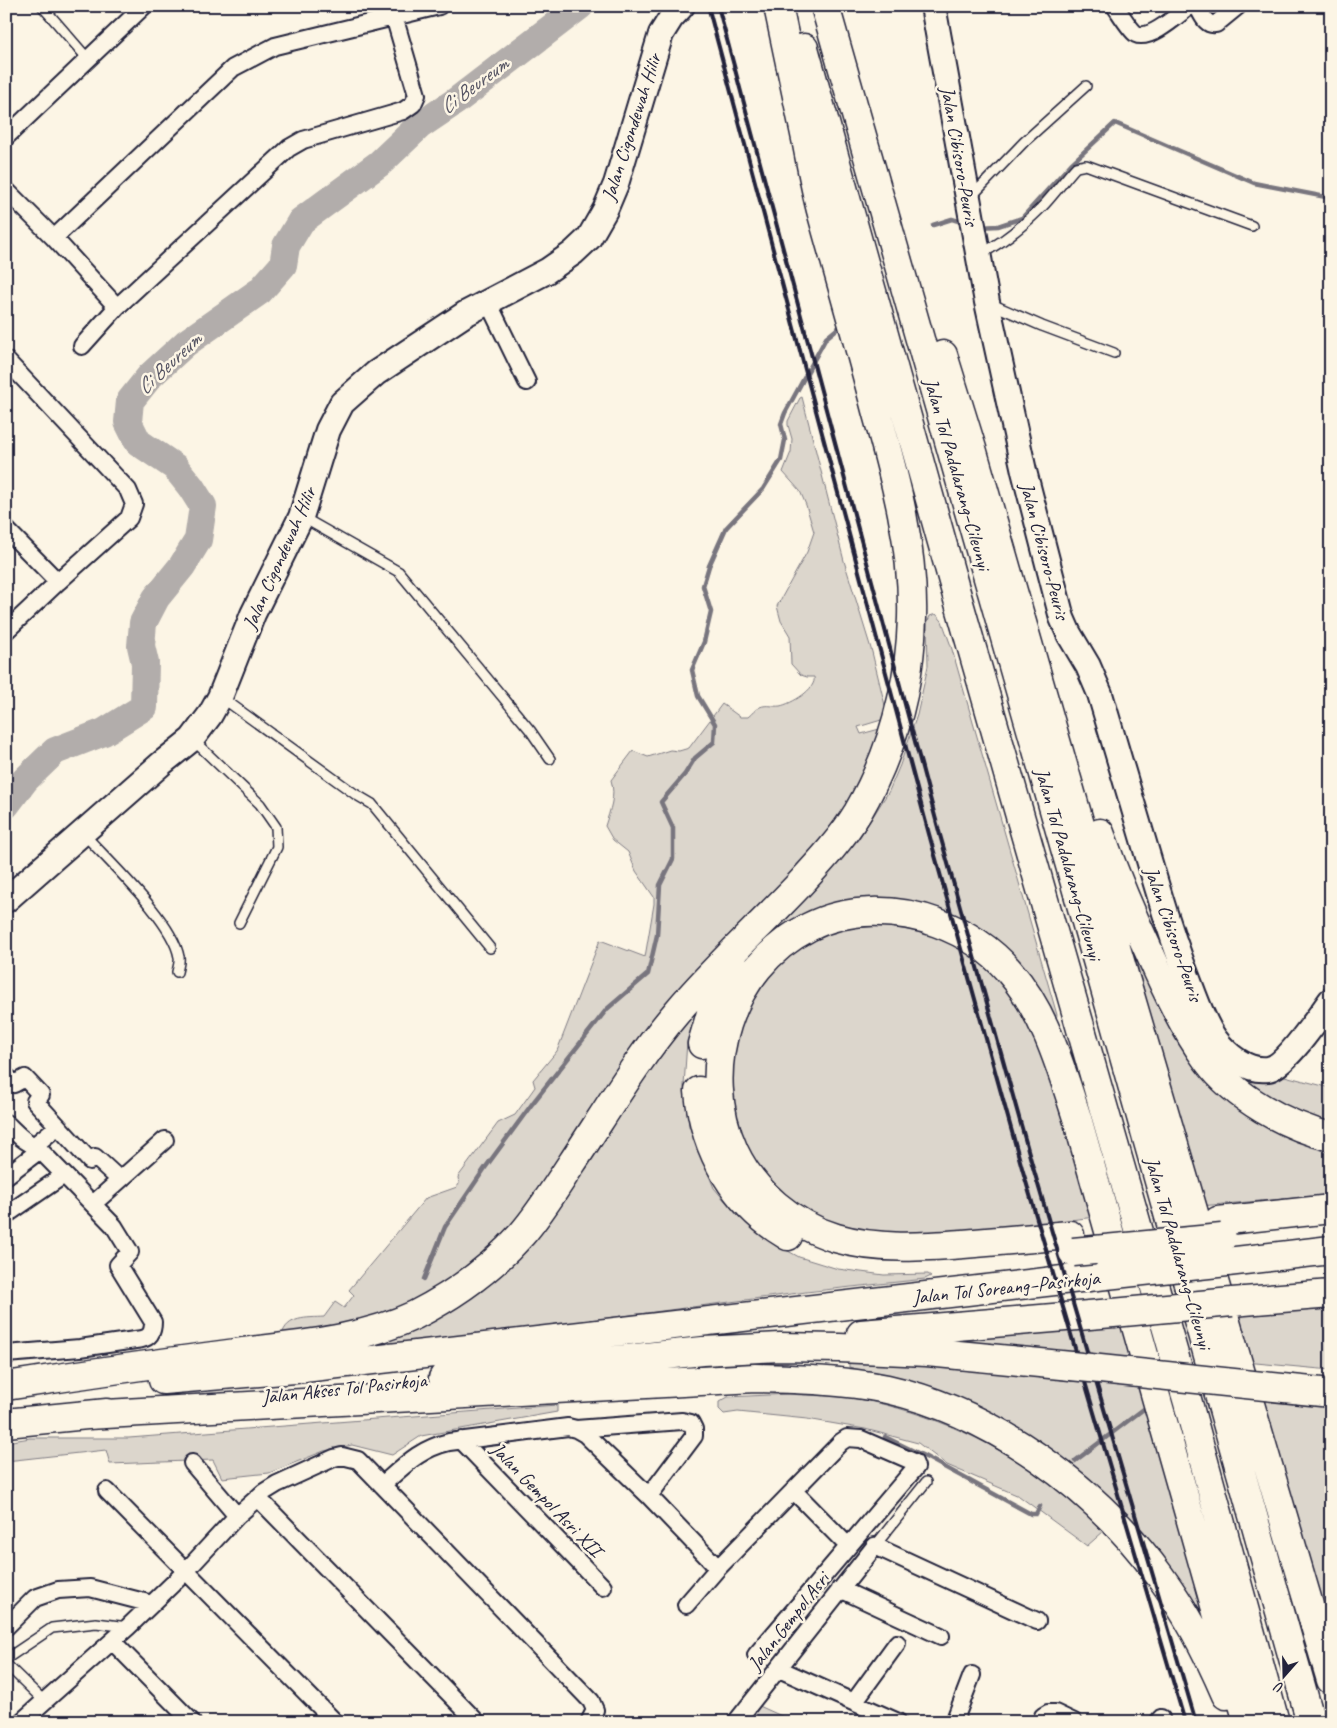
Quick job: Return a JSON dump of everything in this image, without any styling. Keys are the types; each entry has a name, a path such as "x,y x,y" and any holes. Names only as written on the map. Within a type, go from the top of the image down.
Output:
{"highway":[{"path":"6,1386 332,1339 383,1327 408,1318 449,1295 493,1262 523,1234 657,1036 693,993 819,863 846,830 860,808 880,770 896,724 906,679 911,635 912,586 905,531 897,492 852,316 820,207 778,6"},
{"name":"Jalan Tol Padalarang–Cileunyi","path":"792,6 960,606 1188,1403 1275,1722"},
{"name":"Jalan Tol Padalarang–Cileunyi","path":"825,6 1311,1722"},
{"path":"846,83 888,188 973,452 1331,1680"},
{"path":"1006,565 1116,878 1155,965 1192,1038 1213,1067 1248,1098 1270,1113 1296,1126 1331,1137"},
{"path":"785,899 746,948 725,982 713,1006 701,1047 699,1070 701,1111 706,1132 714,1154 740,1195 757,1214 798,1242 818,1251 861,1262 885,1264 940,1263 1072,1244"},
{"path":"1248,1722 1077,1118 1061,1067 1048,1035 1022,988 1009,970 994,955 974,940 928,920 902,914 856,913 810,926 792,936 774,950 748,980 727,1022 718,1066 718,1090 727,1136 739,1160 752,1181 771,1201 791,1216 836,1238 863,1244 914,1246 1072,1244 1223,1246 1331,1260"},
{"path":"1223,1246 1331,1209"},
{"path":"1223,1246 1331,1227"},
{"name":"Jalan Tol Soreang–Pasirkoja","path":"681,1324 1187,1266 1223,1246 1331,1250"},
{"path":"683,1353 850,1335 1331,1294"},
{"name":"Jalan Akses Tol Pasirkoja","path":"6,1394 295,1369 681,1324"},
{"path":"683,1353 765,1348 839,1348 954,1354 1331,1394"},
{"name":"Jalan Akses Tol Pasirkoja","path":"6,1423 683,1353"},
{"path":"88,1415 755,1378 821,1380 888,1390 939,1406 995,1431 1030,1452 1092,1500 1140,1550 1175,1598 1203,1645 1237,1722"}],"street":[{"path":"6,137 144,6"},
{"path":"54,238 233,68 275,46 393,11 439,6"},
{"name":"Jalan Cigondewah Hilir","path":"6,900 192,739 210,715 220,697 253,614 301,517 328,430 342,404 376,373 466,314 547,271 573,253 588,238 605,210 616,184 661,34 671,18 682,6"},
{"name":"Jalan Cibisoro-Peuris","path":"933,6 987,302 1024,471 1057,603 1069,634 1088,666 1100,694 1169,927 1204,1020 1215,1038 1227,1052 1241,1063 1256,1070 1270,1069 1283,1062 1331,1000"},
{"path":"1115,6 1135,33 1142,36 1154,32 1190,6"},
{"path":"1197,6 1206,22 1212,25 1216,24 1238,6"},
{"path":"82,346 117,307 289,148 303,140 403,110 414,104 417,95 393,11"},
{"path":"6,190 54,238 117,307"},
{"path":"488,302 527,382"},
{"path":"6,360 128,490 134,504 129,518 6,631"},
{"path":"6,529 58,582"},
{"path":"6,1076 14,1084 25,1078 41,1095 35,1101 90,1161 95,1156 120,1180"},
{"path":"6,1123 26,1141 37,1147 114,1226 130,1252 118,1265 153,1322 152,1333 147,1338 80,1348 6,1354"},
{"path":"6,1176 58,1126"},
{"path":"93,1204 165,1140"},
{"path":"6,1215 64,1175"},
{"path":"382,1485 423,1450 434,1445 568,1427 682,1421 690,1423 694,1428 694,1436 649,1496"},
{"path":"576,1428 585,1434 649,1496 718,1568"},
{"path":"686,1605 718,1568 834,1448 847,1438 862,1439 914,1462 916,1467 756,1655"},
{"name":"Jalan Gempol Asri XII","path":"461,1440 603,1587"},
{"path":"22,1722 128,1627 186,1571 237,1516 258,1498 277,1484 324,1462 342,1456 358,1460 591,1701 595,1710 589,1722"},
{"path":"192,1463 237,1516"},
{"path":"108,1491 335,1722"},
{"path":"794,1491 848,1546"},
{"path":"258,1498 477,1722"},
{"path":"875,1546 1037,1621"},
{"name":"Jalan Gempol Asri","path":"736,1722 875,1546"},
{"path":"6,1626 34,1598 58,1590 90,1588 152,1604"},
{"path":"840,1589 941,1636"},
{"path":"112,1641 192,1722"},
{"path":"854,1702 897,1643"},
{"path":"779,1668 898,1722"},
{"path":"954,1722 972,1675"},
{"path":"1041,1722 1048,1713 1074,1722"}],"lane":[{"path":"42,6 88,59"},
{"path":"968,205 1024,142 1086,86"},
{"path":"977,249 999,244 1042,207 1076,167 1086,165 1252,226"},
{"path":"987,302 1042,326 1114,353"},
{"path":"301,517 399,572 530,730 550,760"},
{"path":"220,697 338,782 372,804 490,948"},
{"path":"192,739 260,804 276,827 277,847 239,923"},
{"path":"83,832 164,924 177,946 180,959 177,972"},
{"path":"875,1546 926,1482"},
{"path":"6,1659 52,1628 96,1623 128,1627"},
{"path":"6,1664 44,1701"}],"shaded area":[{"path":"802,397 844,561 872,652 888,718 858,727 861,734 887,727 867,772 834,826 796,871 737,929 645,1029 516,1224 468,1271 428,1295 372,1319 282,1335 288,1324 293,1321 324,1317 335,1302 344,1308 354,1295 349,1290 426,1198 457,1187 459,1184 458,1177 498,1123 515,1115 535,1087 533,1080 557,1051 600,940 645,957 654,897 636,871 628,852 613,840 605,826 613,797 611,780 633,751 648,757 670,750 679,751 689,748 722,704 740,717 748,717 760,707 780,706 790,702 812,686 814,677 801,675 791,664 790,636 781,621 777,606 807,552 814,532 800,491 783,472 791,452 792,439 788,421"},
{"path":"936,614 942,621 951,646 1057,1015 1056,1019 1053,1018 1041,992 1018,960 992,938 908,905 771,937 858,840 889,791 917,715 928,666 927,623 930,616"},
{"path":"861,926 885,926 930,934 977,956 1009,989 1036,1040 1049,1073 1095,1217 953,1234 909,1236 838,1227 809,1214 783,1197 762,1174 746,1148 737,1122 730,1070 742,1022 765,980 796,949 814,939 836,931"},
{"path":"1139,959 1295,1139 1331,1151 1331,1195 1200,1206 1136,960"},
{"path":"699,1004 687,1041 684,1086 689,1126 714,1188 738,1216 766,1239 799,1257 838,1269 884,1275 928,1274 931,1276 925,1279 806,1292 403,1345 322,1350 434,1316 645,1070"},
{"path":"1219,1059 1331,1088 1331,1128 1261,1095"},
{"path":"1331,1305 1331,1370 1245,1362 1233,1317"},
{"path":"1127,1325 1136,1359 905,1338"},
{"path":"849,1358 1141,1381 1214,1636 1177,1575 1145,1534 1108,1497 918,1386 849,1367"},
{"path":"1249,1392 1331,1401 1331,1646"},
{"path":"789,1394 833,1396 885,1405 912,1412 964,1432 1013,1458 1036,1473 1104,1531 1087,1546 1019,1496 947,1465 918,1443 865,1429 807,1419 738,1412 724,1414 719,1409 719,1402 728,1397"},
{"path":"557,1405 557,1412 421,1436 392,1455 352,1445 324,1451 269,1473 222,1478 213,1460 110,1464 106,1450 6,1461 6,1442 30,1438 129,1438"},
{"path":"755,1704 788,1719 787,1722 747,1722"}],"waterway":[{"name":"Ci Beureum","path":"6,805 25,780 55,751 104,732 144,707 145,663 141,646 143,623 156,598 182,566 198,540 203,506 175,467 138,442 128,422 130,401 150,376 186,343 260,291 283,265 286,246 301,221 380,163 419,126 456,101 580,6"},
{"path":"980,227 998,226 1022,218 1071,164 1115,123 1254,183 1331,198"},
{"path":"933,225 952,219 965,223"},
{"path":"424,1279 445,1227 532,1104 607,1009 648,974 657,935 660,885 673,859 673,828 661,802 685,774 695,758 714,742 715,724 698,696 692,670 704,642 711,612 703,586 709,566 726,528 763,489 781,460 785,440 781,424 785,413 826,338 843,324"},
{"path":"1075,1461 1145,1408"},
{"path":"885,1437 1031,1514 1036,1514 1040,1506"}],"railway":[{"path":"708,6 929,834 1022,1168 1185,1722"},
{"path":"718,6 940,835 1032,1164 1196,1722"}]}
